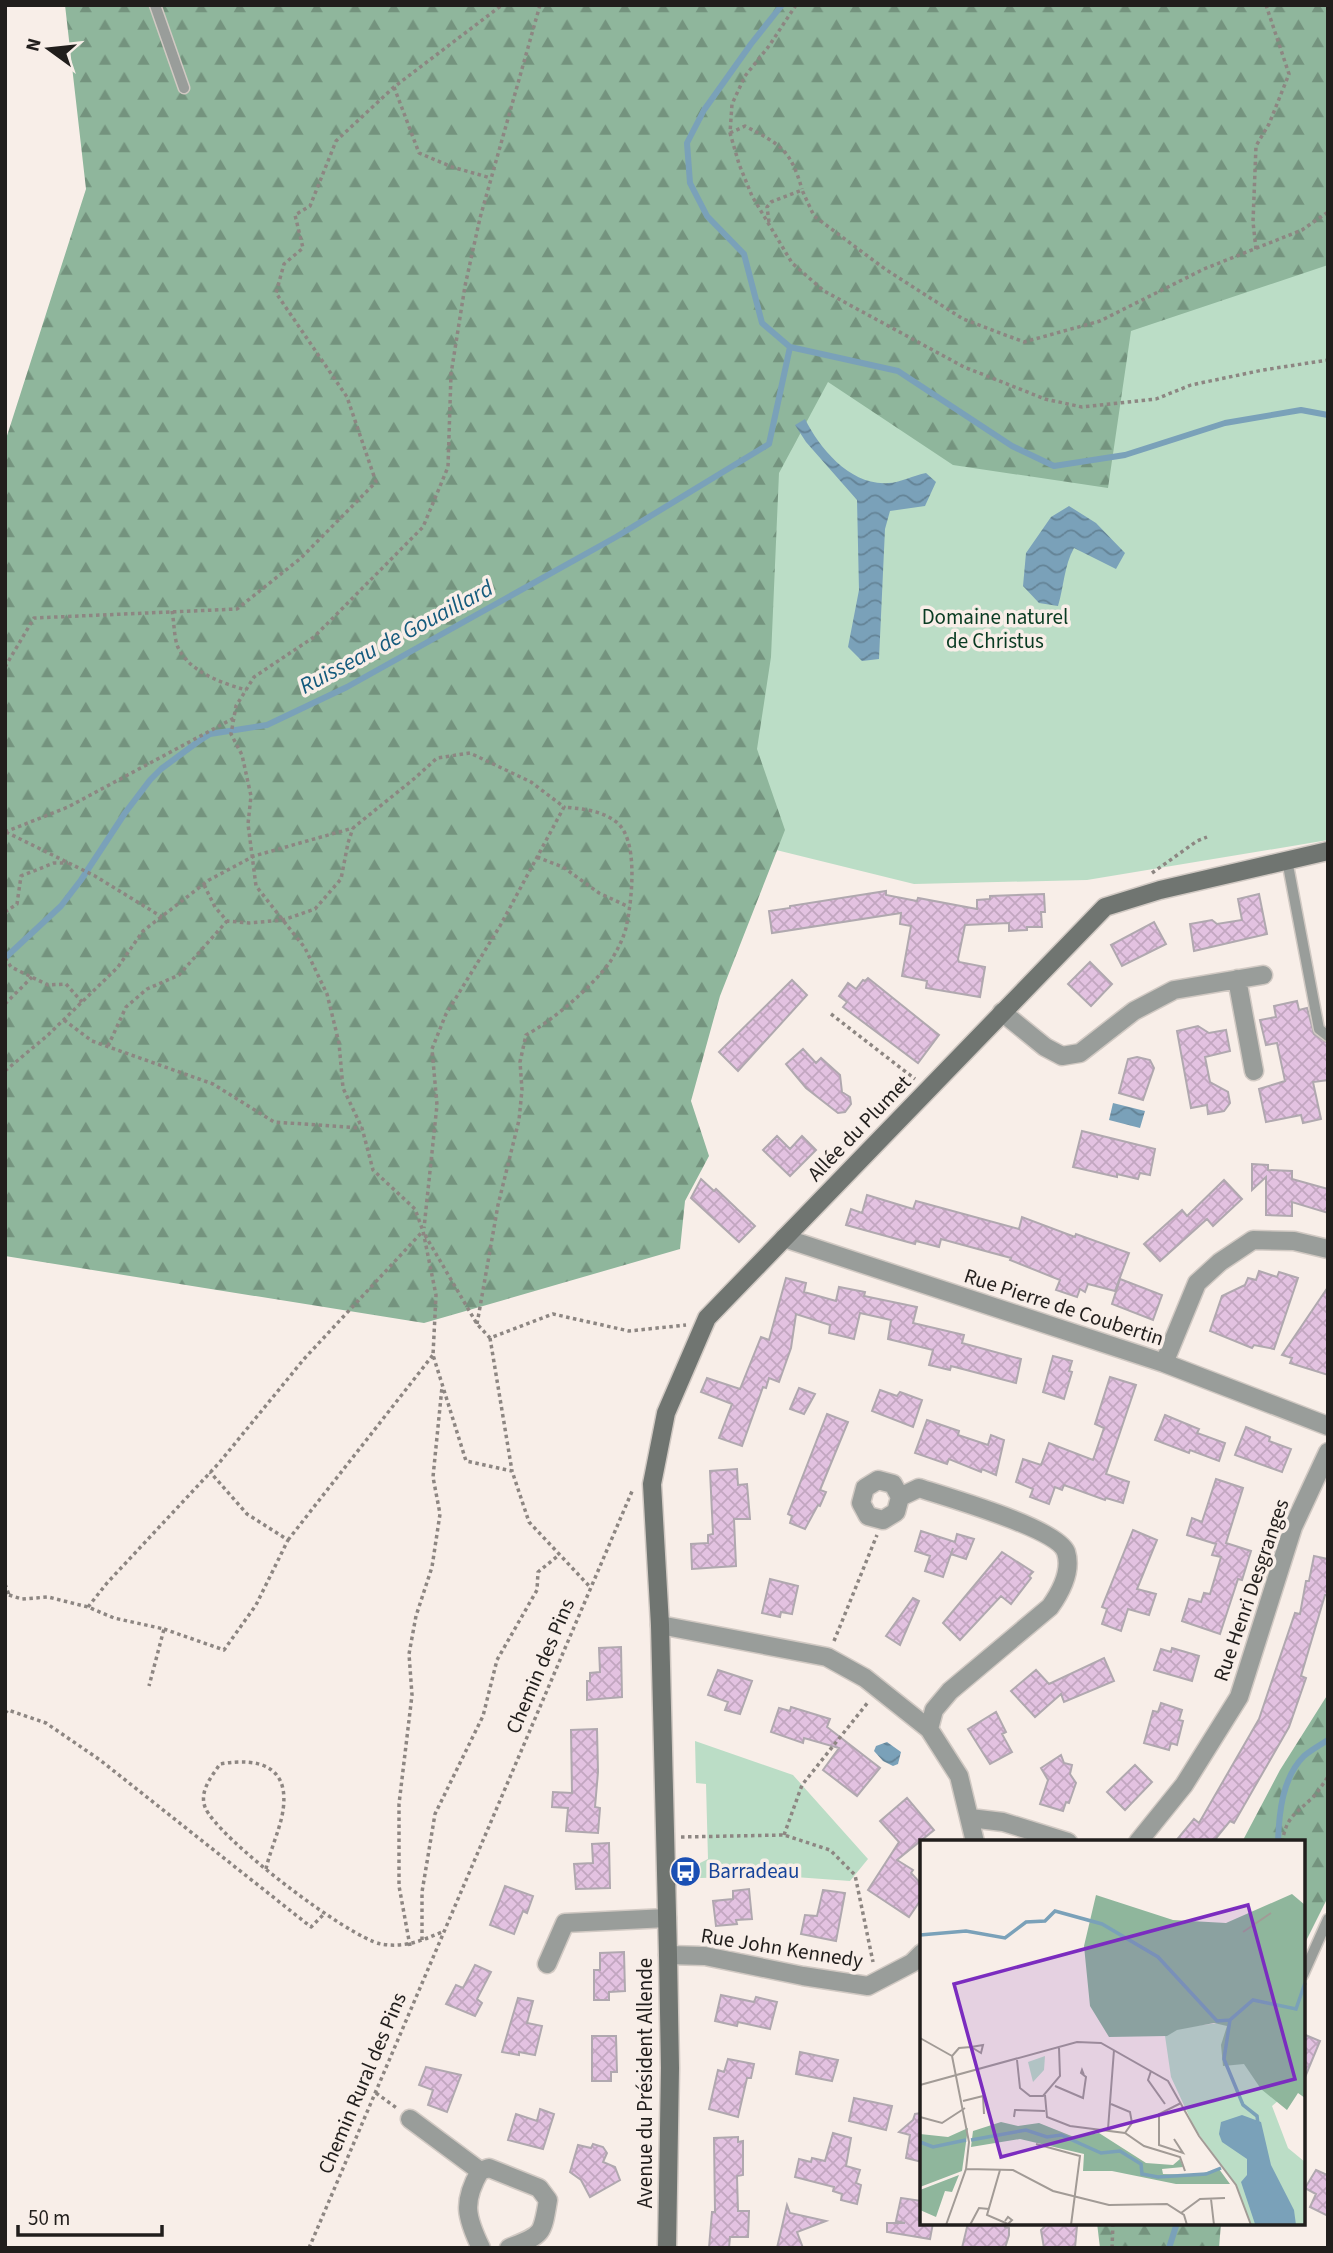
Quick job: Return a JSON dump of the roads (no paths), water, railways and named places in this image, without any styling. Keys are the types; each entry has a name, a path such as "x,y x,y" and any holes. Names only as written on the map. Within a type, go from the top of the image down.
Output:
{"street":[{"name":"Allée du Plumet","path":"660,1625 652,1484 666,1413 705,1322 1105,906 1160,890 1328,851"},
{"path":"1002,1012 1045,1047 1062,1056 1080,1053 1134,1010 1174,989 1263,975"},
{"path":"1237,979 1254,1071"},
{"name":"Rue Pierre de Coubertin","path":"784,1238 1164,1363 1328,1426"},
{"path":"1164,1363 1197,1283 1220,1262 1253,1240 1294,1241 1328,1250"},
{"name":"Rue Henri Desgranges","path":"1140,1840 1184,1785 1239,1697 1293,1527 1328,1452"},
{"path":"900,1497 892,1484 878,1480 865,1488 861,1503 868,1516 883,1520 896,1512 900,1497 919,1488 1025,1524 1051,1536 1065,1550 1067,1567 1060,1593 1050,1607 950,1691 934,1710 929,1729"},
{"path":"660,1625 827,1657 865,1678 929,1729 959,1776 975,1840"},
{"name":"Avenue du Président Allende","path":"660,1625 670,2068 667,2248"},
{"path":"970,1818 1003,1822 1062,1840"},
{"path":"547,1965 565,1923 667,1918"},
{"name":"Rue John Kennedy","path":"668,1955 705,1956 869,1986 912,1964 920,1955"},
{"path":"411,2119 480,2171"},
{"path":"481,2248 472,2230 468,2194 480,2171 489,2168 539,2188 548,2200 544,2228 536,2238 509,2248"}],"lane":[{"path":"155,5 184,88"},
{"path":"1286,860 1319,1029 1328,1036"},
{"path":"1305,1971 1328,1919"}],"water":[{"path":"805,419 828,453 849,472 874,482 893,483 926,473 936,482 925,506 890,511 885,529 879,659 862,661 848,647 859,590 857,500 806,442 795,425"},
{"path":"1069,506 1096,523 1125,553 1116,569 1074,548 1066,569 1058,606 1039,603 1023,586 1026,553 1051,517"},
{"path":"1113,1103 1145,1111 1140,1128 1109,1120"},
{"path":"887,1742 901,1752 898,1764 893,1766 883,1761 874,1751 876,1746"}],"waterway":[{"path":"782,5 704,110 687,143 690,183 707,216 744,254 762,323 790,347 898,371 1012,446 1054,466 1125,455 1225,423 1301,410 1328,415"},
{"name":"Ruisseau de Gouaillard","path":"5,958 61,906 150,780 199,741 210,734 267,725 347,687 616,537 769,444 790,347"},
{"path":"1278,1840 1286,1785 1304,1756 1328,1740"},
{"path":"1169,2248 1176,2225"}],"place":[{"name":"Barradeau","path":"685,1871"}],"park label":[{"name":"Domaine naturel de Christus","path":"995,629"}]}
